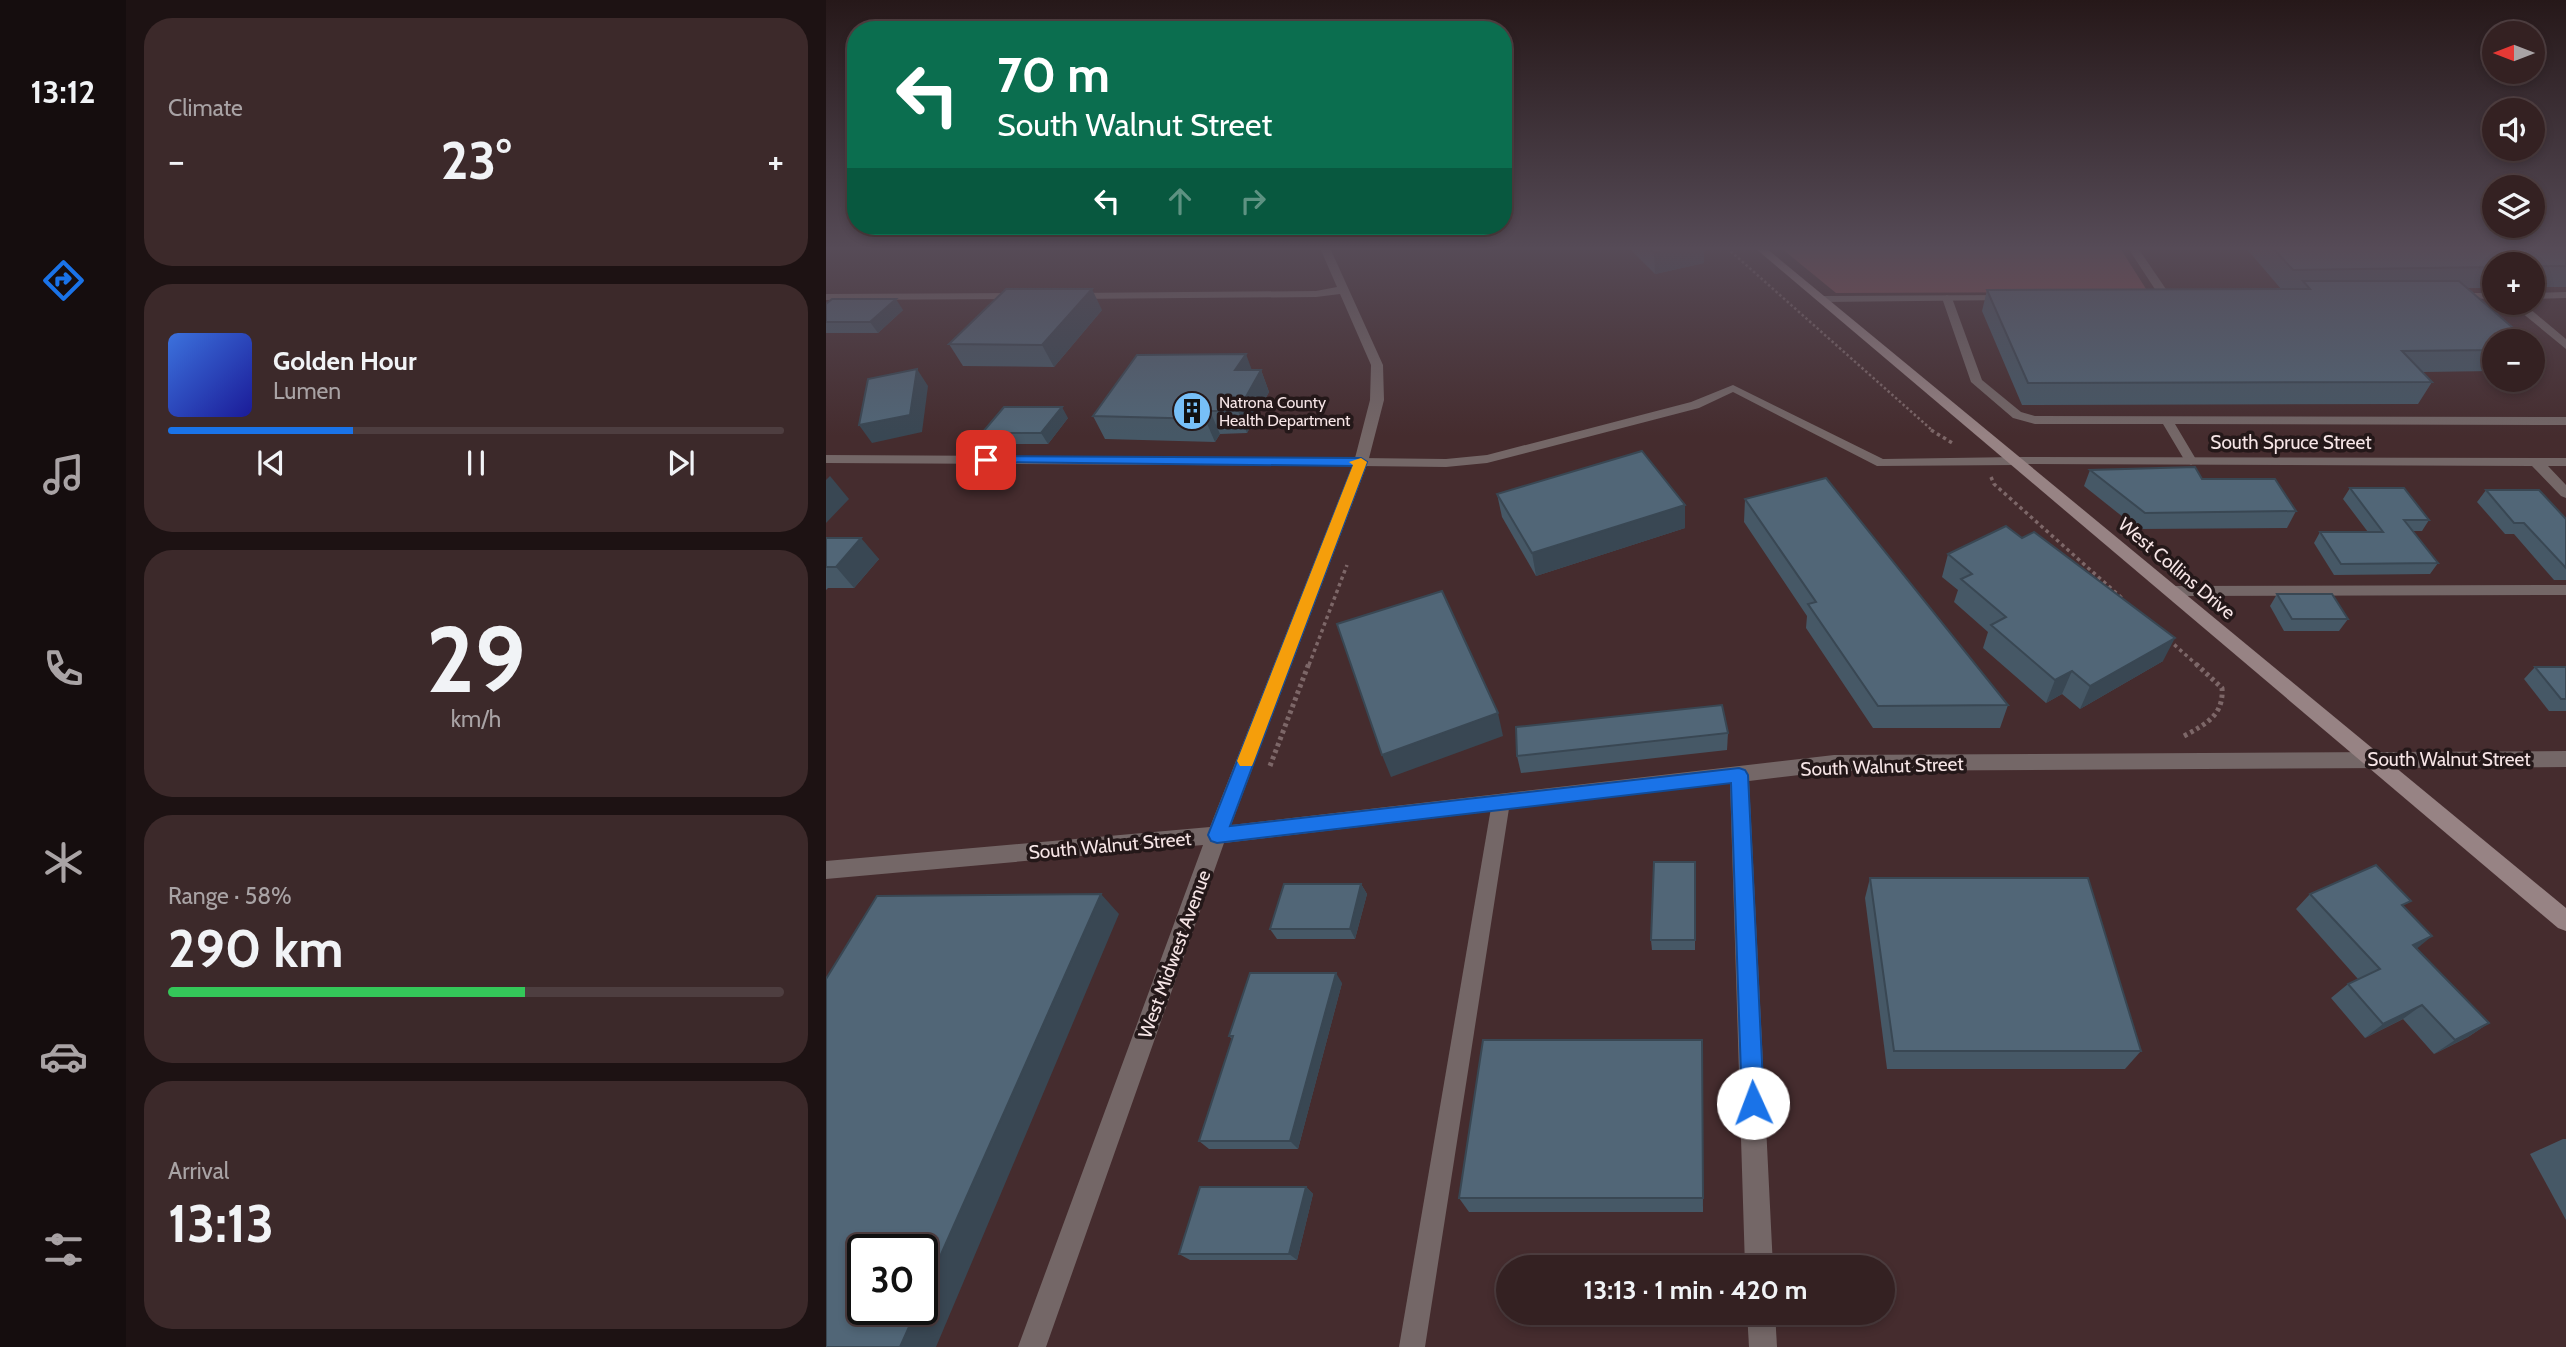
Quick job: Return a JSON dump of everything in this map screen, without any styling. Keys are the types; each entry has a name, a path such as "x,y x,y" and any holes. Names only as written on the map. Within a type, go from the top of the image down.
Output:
{"main road":[{"name":"West Collins Drive","path":"1837,311 2566,921"}],"street":[{"name":"West Midwest Avenue","path":"1032,1347 1217,835 1361,462 1377,400 1377,365 1354,311"},
{"path":"2530,315 2566,345"},
{"path":"826,459 1361,462"},
{"name":"South Spruce Street","path":"2016,461 2566,461"},
{"path":"2535,461 2566,493"},
{"name":"South Walnut Street","path":"826,870 1217,835 1834,763 2566,759"},
{"path":"1739,775 1759,1255"},
{"path":"1762,1325 1763,1347"}],"lane":[{"path":"1951,311 1977,382 2017,415 2035,420 2566,421"},
{"path":"1714,378 1881,463 2016,461"},
{"path":"1361,462 1446,463 1487,459 1695,405 1732,388"},
{"path":"2167,420 2191,461"},
{"path":"2171,591 2566,590"},
{"path":"1412,1347 1501,802"}],"path":[{"path":"1798,311 1941,438 1955,444 1977,462 1990,475 1994,484 2123,599"},
{"path":"2163,635 2222,688 2222,710 2211,721 2184,736"}],"building":[{"path":"826,311 883,311 870,322 826,322"},
{"path":"983,311 1072,311 1042,345 949,344"},
{"path":"1996,311 2482,311 2482,315 2498,315 2514,329 2482,329 2482,350 2402,351 2432,382 2028,383"},
{"path":"1246,354 1235,370 1261,370 1238,411 1210,411 1205,419 1093,416 1137,355"},
{"path":"917,369 910,415 859,425 868,379"},
{"path":"1004,407 1062,407 1041,433 982,433"},
{"path":"1642,451 1685,505 1532,553 1497,494"},
{"path":"2195,467 2202,479 2275,479 2296,511 2145,513 2090,470"},
{"path":"1826,478 2008,705 1878,706 1808,604 1816,602 1745,499"},
{"path":"2350,488 2404,488 2429,520 2404,520 2438,563 2341,564 2320,532 2383,532"},
{"path":"2486,490 2539,490 2566,519 2566,568 2524,523 2514,523"},
{"path":"2006,526 2022,538 2034,532 2175,638 2090,686 2072,671 2055,680 1991,625 2006,617 1961,579 1972,574 1948,554"},
{"path":"826,538 861,538 836,567 826,567"},
{"path":"1442,591 1498,713 1382,755 1337,624"},
{"path":"2277,594 2332,594 2348,619 2292,619"},
{"path":"2535,667 2566,667 2566,699 2561,699"},
{"path":"1722,705 1728,733 1517,756 1516,727"},
{"path":"1654,862 1695,862 1695,940 1651,940"},
{"path":"2376,865 2411,901 2402,905 2432,936 2413,945 2489,1023 2455,1040 2422,1005 2383,1024 2348,984 2380,969 2310,894"},
{"path":"1870,878 2088,878 2141,1051 1894,1051"},
{"path":"1284,884 1361,884 1350,929 1270,929"},
{"path":"1101,894 938,1261 938,1234 847,1234 847,1325 910,1325 900,1347 826,1347 826,979 877,896"},
{"path":"1250,973 1336,973 1290,1141 1199,1141 1233,1036 1229,1036"},
{"path":"1483,1040 1702,1040 1703,1198 1459,1198"},
{"path":"1200,1187 1306,1187 1289,1254 1179,1254"}],"slow traffic":[{"path":"1246,761 1361,462 1355,462"}],"place":[{"name":"Natrona County Health Department","path":"1192,411"}],"route":[{"path":"986,460 1361,462 1217,835 1739,775 1753,1103"}]}
